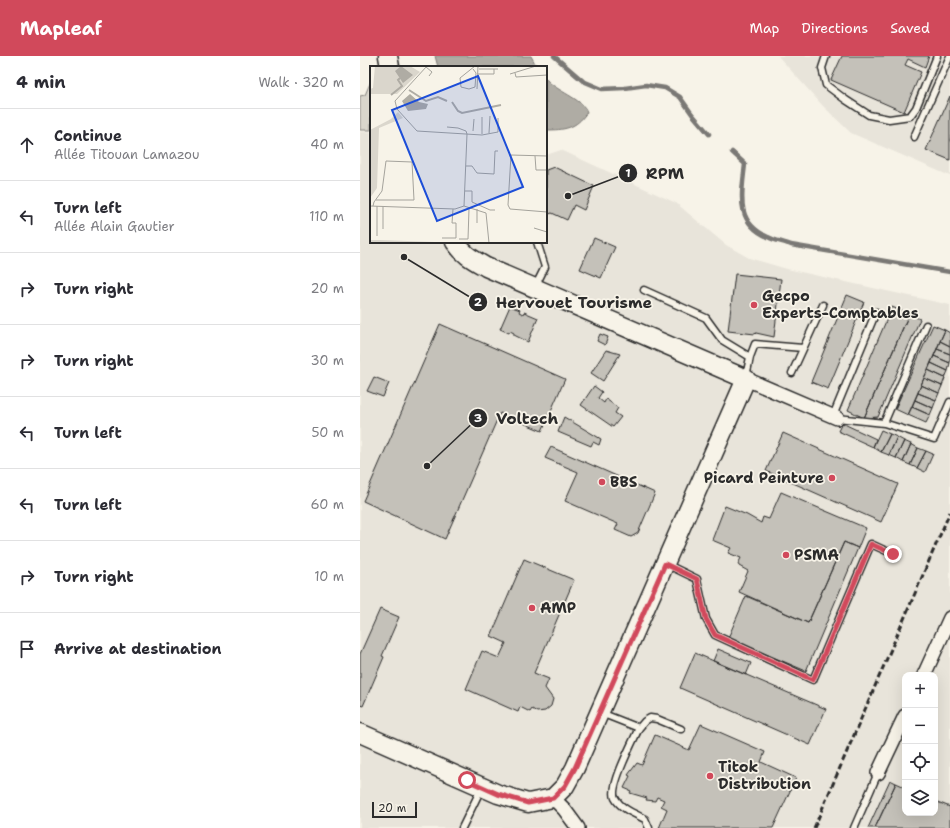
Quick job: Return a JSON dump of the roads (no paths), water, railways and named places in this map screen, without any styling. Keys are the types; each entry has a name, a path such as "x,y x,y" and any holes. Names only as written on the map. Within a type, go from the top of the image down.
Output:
{"street":[{"path":"388,56 390,66"},
{"path":"456,243 462,252 471,259 835,417"},
{"path":"360,733 498,794 528,803 553,798 565,786 575,768 746,379"},
{"path":"925,672 950,618"},
{"path":"878,773 902,722"},
{"path":"553,798 564,809 578,828"}],"lane":[{"path":"826,56 822,68 826,85 869,115 889,119 910,116 916,108 937,56"},
{"path":"914,136 950,56"},
{"path":"535,288 545,267 537,243"},
{"path":"644,290 706,318 722,340 750,357"},
{"path":"792,373 823,305"},
{"path":"876,312 835,417 884,423 934,439 950,402"},
{"path":"884,423 926,325"},
{"path":"746,379 750,357 755,344 803,348"},
{"path":"665,564 697,579 706,619 715,635 813,680 871,544 893,554"},
{"path":"600,712 638,728"},
{"path":"649,828 645,819 622,807 614,797 615,784 638,728 645,721 650,718 657,719 681,729"},
{"path":"854,828 878,773"},
{"path":"462,828 481,787"}],"waterway":[{"path":"554,56 583,81 602,89 646,85 665,88 680,97 709,134"},
{"path":"732,152 745,164 742,196 743,206 745,215 757,231 774,240 791,245 950,272"}],"railway":[{"path":"814,828 950,512"}],"place":[{"name":"RPM","path":"568,196"},
{"name":"Hervouet Tourisme","path":"404,257"},
{"name":"Gecpo Experts-Comptables","path":"754,305"},
{"name":"Voltech","path":"427,466"},
{"name":"Picard Peinture","path":"832,478"},
{"name":"BBS","path":"602,482"},
{"name":"PSMA","path":"786,555"},
{"name":"AMP","path":"532,608"},
{"name":"Titok Distribution","path":"710,776"}]}
